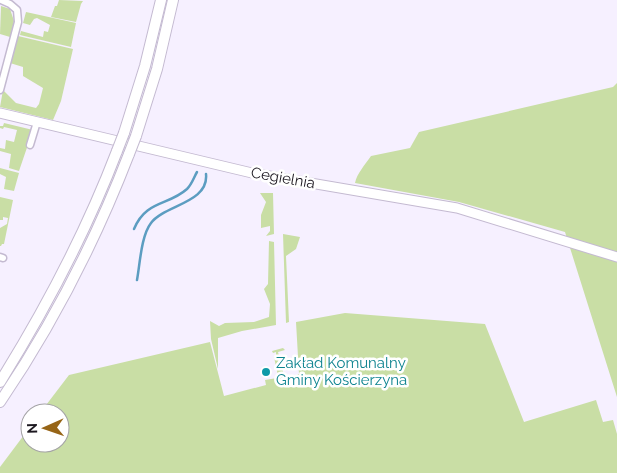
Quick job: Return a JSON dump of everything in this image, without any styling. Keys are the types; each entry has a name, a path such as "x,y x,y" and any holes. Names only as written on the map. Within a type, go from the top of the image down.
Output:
{"main road":[{"path":"0,382 59,280 86,227 124,133 140,80 160,0"},
{"path":"0,402 39,341 81,266 104,217 136,136 157,69 174,0"}],"street":[{"path":"0,90 18,22 17,10 1,0"},
{"name":"Cegielnia","path":"0,113 252,173 457,208 617,257"},
{"path":"30,145 37,122"}],"green space":[{"path":"59,0 83,1 76,22 51,17"},
{"path":"1,6 10,9 14,21 10,37 0,34"},
{"path":"26,12 76,23 71,47 20,35 21,31 43,37 44,31 48,32 50,25 37,18 30,25 23,23"},
{"path":"18,36 73,49 61,101 53,120 0,107 3,90 16,103 36,108 39,104 43,88 23,76 23,67 10,63"},
{"path":"617,83 617,397 565,232 459,202 355,183 359,172 371,156 410,148 419,132 613,87"},
{"path":"4,123 33,130 19,171 9,168 11,154 0,151 0,148 5,149 6,140 14,142 17,130 0,128"},
{"path":"0,168 19,173 14,191 4,189 6,177 0,174"},
{"path":"260,193 273,193 274,234 266,236 270,231 270,226 261,228 261,215 266,202"},
{"path":"0,197 13,200 4,244 1,246 0,228 7,224 8,218 3,217 3,220 0,220"},
{"path":"283,234 300,237 296,249 286,256 289,322 286,323"},
{"path":"269,241 274,242 276,325 242,331 218,338 218,369 211,339 210,321 219,326 225,323 254,322 269,317 270,304 264,289 268,284"},
{"path":"345,313 485,324 524,422 596,400 603,422 613,420 617,434 617,473 0,473 0,467 20,440 20,453 70,453 70,403 48,403 69,375 210,342 224,396 266,385 265,380 283,377 285,381 299,374 296,322"},
{"path":"283,348 285,350 278,352 284,375 278,376 274,357 276,352 273,353 272,351"}],"waterway":[{"path":"134,229 139,220 151,208 187,189 197,172"},
{"path":"137,280 143,243 151,223 165,212 193,198 205,184 206,174"}],"place":[{"name":"Zakład Komunalny Gminy Kościerzyna","path":"266,372"}]}
